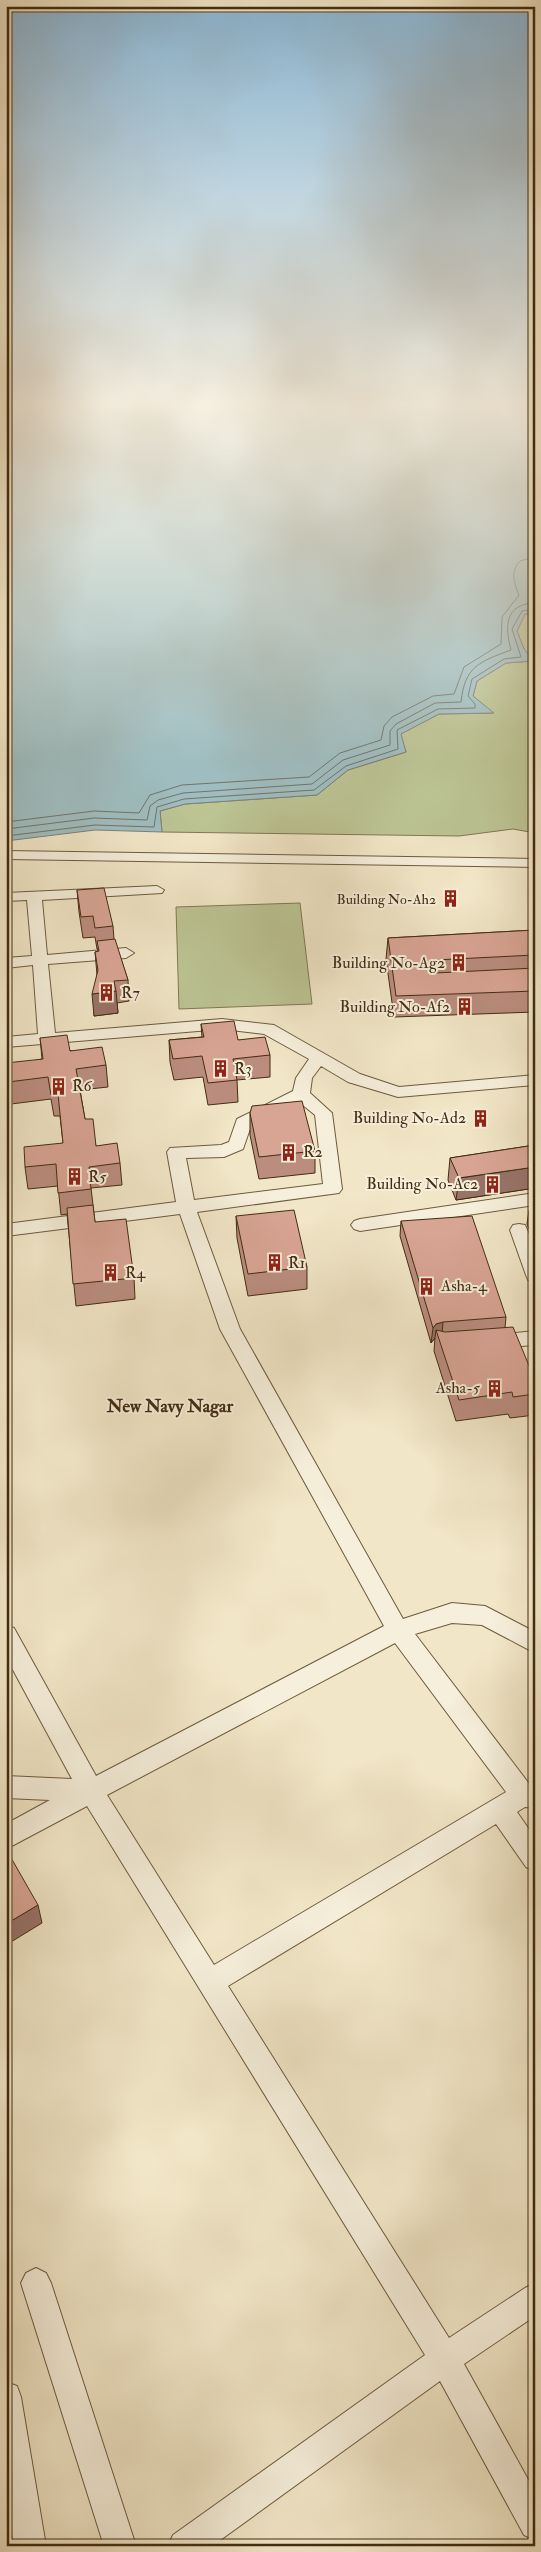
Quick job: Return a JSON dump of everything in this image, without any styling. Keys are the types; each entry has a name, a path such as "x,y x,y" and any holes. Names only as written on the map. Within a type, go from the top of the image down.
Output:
{"street":[{"path":"6,855 147,859 535,863"},
{"path":"6,897 157,890"},
{"path":"34,896 47,1039"},
{"path":"6,963 126,953"},
{"path":"6,1042 222,1024 268,1028 354,1078 398,1092 535,1080"},
{"path":"301,1094 304,1078 318,1058"},
{"path":"6,1230 333,1188 323,1113 301,1094"},
{"path":"210,1982 500,1809 529,1796 398,1630 230,1329 186,1207 176,1152 224,1150 237,1145 243,1123 301,1094"},
{"path":"360,1225 535,1199"},
{"path":"519,1230 535,1275"},
{"path":"479,1342 535,1338"},
{"path":"6,1837 398,1630 452,1613 485,1616 535,1643"},
{"path":"6,1635 91,1791 445,2359 535,2524"},
{"path":"6,1787 91,1791"},
{"path":"500,1809 535,1859"},
{"path":"36,2283 120,2546"},
{"path":"184,2546 445,2359 535,2298"},
{"path":"6,2397 30,2546"}],"green space":[{"path":"525,614 535,614 535,833 513,829 459,836 162,832 160,811 185,804 317,795 348,770 406,752 400,734 439,714 493,713 473,696 477,681 506,663 534,661 524,649 517,631"},
{"path":"300,903 312,1004 179,1009 176,907"}],"water":[{"path":"6,525 535,525 535,576 531,577 535,584 535,614 525,614 517,631 524,649 534,661 506,663 477,681 473,696 494,713 439,714 401,734 406,752 348,770 317,795 185,804 160,811 162,832 95,830 6,841"}],"building":[{"path":"104,888 113,926 95,928 93,916 81,917 77,890"},
{"path":"535,930 535,955 435,960 425,967 435,973 535,968 535,991 396,996 388,938"},
{"path":"115,939 128,980 114,981 116,991 92,994 98,970 95,952 99,951 97,941"},
{"path":"234,1021 238,1040 265,1037 270,1055 233,1059 237,1080 208,1083 202,1056 173,1059 169,1040 204,1037 201,1024"},
{"path":"67,1035 70,1051 102,1047 106,1065 76,1069 85,1119 93,1119 96,1146 117,1143 120,1163 89,1167 91,1189 58,1193 56,1164 25,1167 24,1147 63,1143 58,1094 51,1095 48,1077 8,1082 6,1063 43,1059 40,1038"},
{"path":"302,1101 315,1151 259,1157 250,1113 252,1106"},
{"path":"535,1145 535,1167 459,1178 450,1158"},
{"path":"93,1205 95,1222 126,1219 134,1278 73,1284 67,1208"},
{"path":"535,1209 535,1223 529,1210"},
{"path":"294,1210 307,1267 248,1274 236,1216"},
{"path":"472,1216 506,1317 443,1322 436,1324 433,1328 401,1221"},
{"path":"513,1327 535,1380 535,1394 513,1397 512,1392 459,1400 436,1330 445,1332"},
{"path":"6,1849 38,1905 6,1924"}],"place":[{"name":"Building No-Ah2","path":"450,899"},
{"name":"Building No-Ag2","path":"459,963"},
{"name":"R7","path":"107,993"},
{"name":"Building No-Af2","path":"464,1007"},
{"name":"R3","path":"220,1069"},
{"name":"R6","path":"58,1086"},
{"name":"Building No-Ad2","path":"480,1118"},
{"name":"R2","path":"289,1152"},
{"name":"R5","path":"74,1177"},
{"name":"Building No-Ac2","path":"492,1184"},
{"name":"R1","path":"274,1263"},
{"name":"R4","path":"111,1273"},
{"name":"Asha-4","path":"427,1286"},
{"name":"Asha-5","path":"494,1388"}],"district":[{"name":"New Navy Nagar","path":"170,1406"}]}
